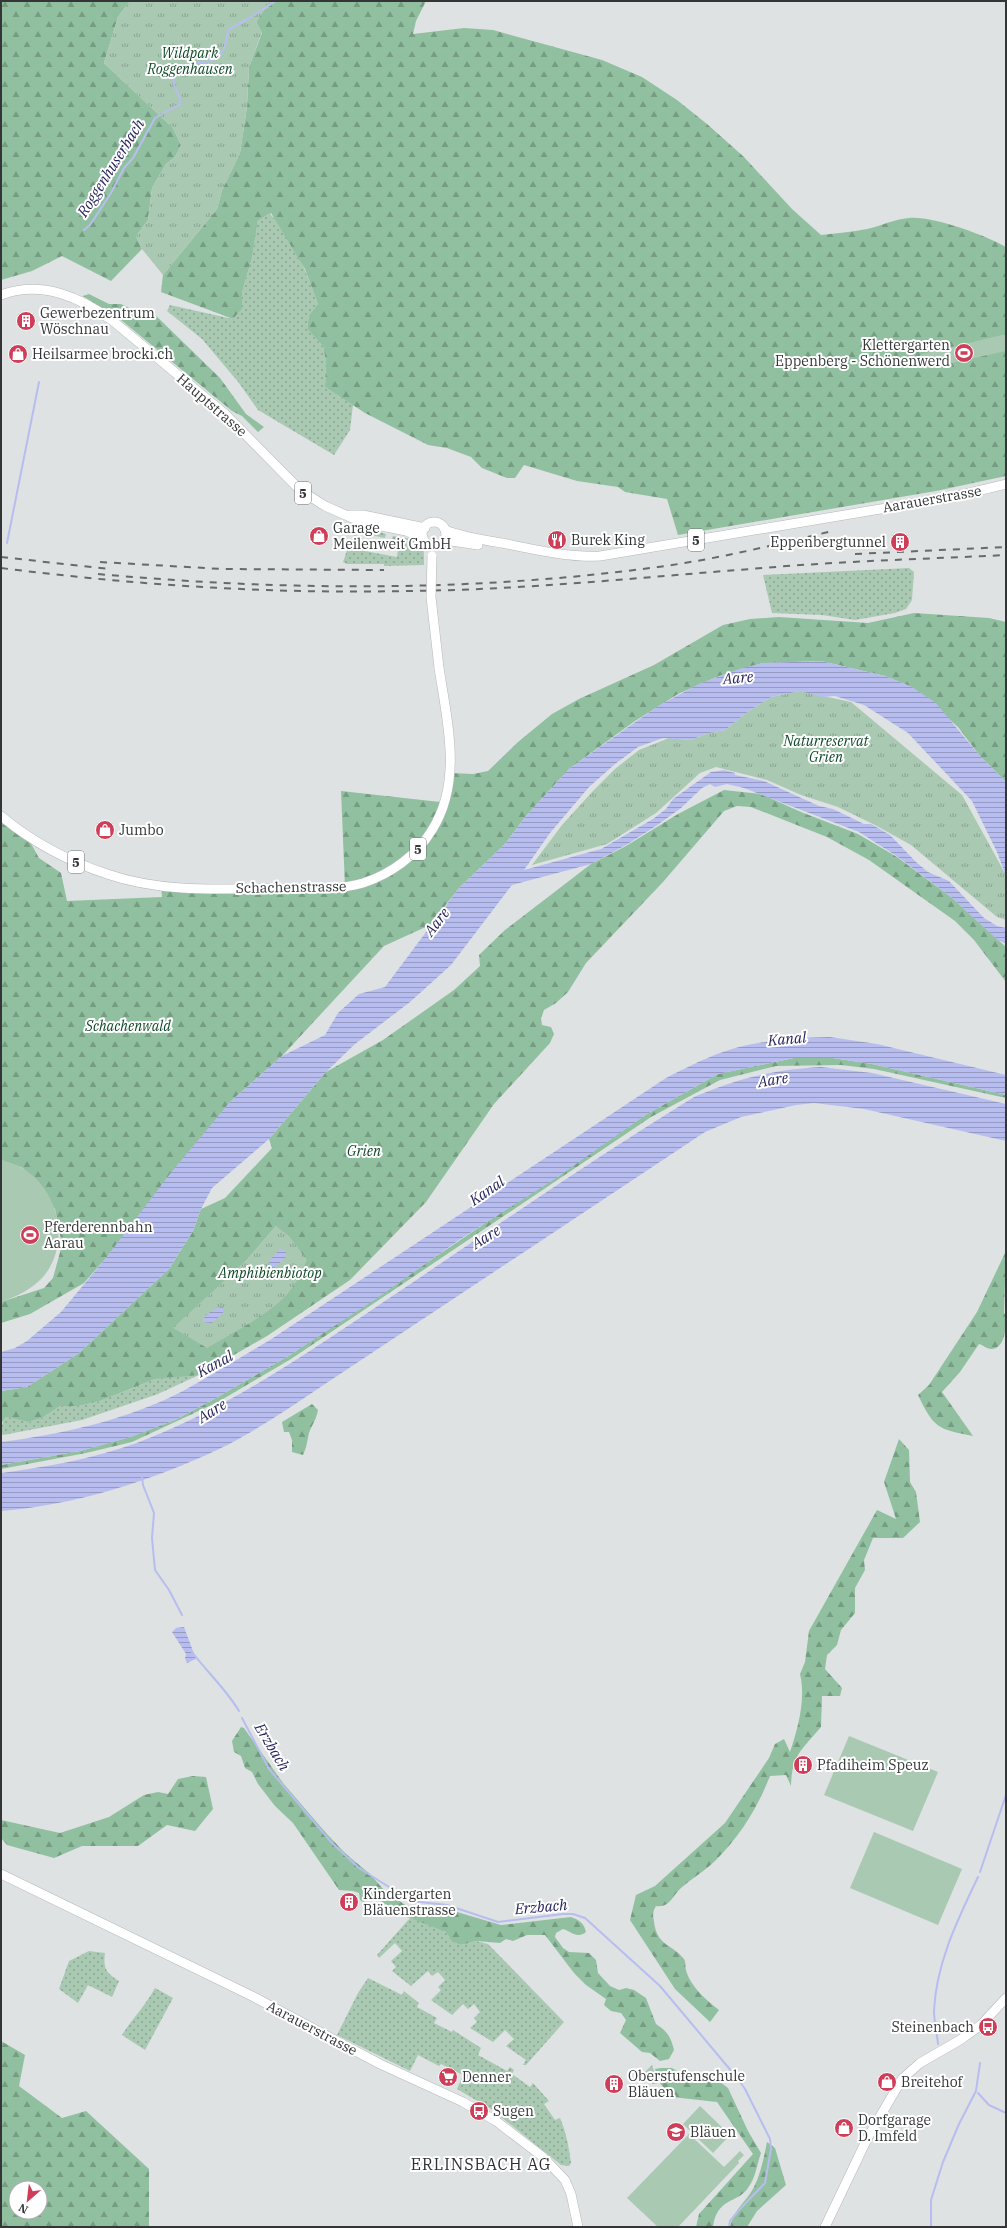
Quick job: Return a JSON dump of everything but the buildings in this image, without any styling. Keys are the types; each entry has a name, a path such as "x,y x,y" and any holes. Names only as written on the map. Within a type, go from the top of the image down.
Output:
{"main road":[{"name":"Hauptstrasse","path":"1,295 21,289 44,289 60,293 94,308 113,321 225,414 300,490 325,506 350,515 362,522 406,532 423,538"},
{"name":"Aarauerstrasse","path":"582,556 625,553 952,497 1006,484"},
{"name":"Hauptstrasse","path":"350,515 364,515 425,528"},
{"path":"434,523 441,524 445,530 445,540 441,544 433,546 427,543 423,538 425,528 434,523"},
{"name":"5","path":"445,530 482,539 582,556"},
{"name":"5","path":"445,540 548,557 567,559 582,556"},
{"name":"Schachenstrasse","path":"1,816 23,833 56,853 108,875 144,884 188,889 345,887 364,883 390,871 414,852 432,830 444,806 450,782 451,752 431,597 433,546"},
{"name":"Aarauerstrasse","path":"1,1874 252,1996 380,2064 447,2094 496,2121 543,2157 565,2180 571,2194 578,2227"},
{"path":"825,2227 868,2137 895,2087 910,2070 960,2040 981,2025 1006,1998"}],"green space":[{"path":"1,1 130,1 118,17 104,63 173,128 181,145 175,157 166,164 152,188 148,220 136,236 142,249 111,281 62,256 32,271 1,280"},
{"name":"Wildpark Roggenhausen","path":"130,1 277,1 264,10 256,22 262,32 249,67 247,107 240,153 222,190 217,209 163,275 142,249 136,236 148,220 152,188 166,164 175,157 181,145 173,128 104,63 118,17"},
{"path":"277,1 426,1 416,21 413,34 464,28 493,30 602,60 642,77 677,100 744,157 792,209 821,235 850,232 867,229 893,221 919,218 959,227 1006,247 1006,476 936,491 678,535 667,499 625,492 618,487 577,481 524,465 515,478 507,478 482,468 471,457 447,448 428,445 365,413 325,387 326,361 323,346 307,329 309,315 318,304 305,269 271,213 258,220 252,258 242,292 242,309 233,319 161,292 163,275 217,209 222,190 240,153 247,107 249,67 262,33 256,22 264,10"},
{"path":"270,214 279,224 293,245 318,304 309,315 307,329 323,346 326,361 325,387 353,405 350,430 334,455 258,410 239,383 202,339 167,311 170,305 233,319 242,309 242,292 252,258 258,219"},
{"path":"89,294 109,304 121,304 139,313 149,309 220,378 246,414 264,427 258,432 242,416 232,411 121,320 83,296"},
{"name":"Klettergarten Eppenberg - Schönenwerd","path":"1006,334 1006,351 925,369 909,363 922,354"},
{"path":"359,525 386,534 385,538 357,532 356,537 354,536 353,529"},
{"path":"393,536 418,540 423,548 424,565 384,566 384,564 347,564 343,562 349,545 355,544 354,549 397,557 399,541 392,539"},
{"path":"909,568 914,572 912,600 906,609 895,613 855,620 822,615 772,613 763,575"},
{"name":"Schachenwald","path":"914,613 989,618 1006,622 1006,782 979,755 958,727 912,687 885,676 821,661 763,663 719,676 678,694 635,721 569,769 526,816 505,844 459,888 430,925 384,946 282,1056 230,1102 106,1258 84,1283 30,1314 1,1323 1,1302 44,1288 53,1278 62,1245 55,1209 23,1168 1,1160 1,821 30,842 39,858 61,873 67,901 162,897 161,886 345,887 341,791 440,802 451,773 473,774 488,771 518,742 552,714 579,699 654,665 723,625 750,619 779,617 868,623"},
{"name":"Naturreservat Grien","path":"800,691 851,702 962,795 1006,875 1006,920 997,917 911,845 875,825 838,807 801,795 767,780 716,767 700,773 656,813 607,844 532,865 562,825 593,791 615,769 639,750 669,738 690,740 709,733 725,730 746,713 771,697"},
{"name":"Grien","path":"724,790 761,794 801,812 858,834 897,857 951,897 1006,947 1006,982 974,940 955,921 869,860 827,837 751,807 737,806 724,811 663,882 586,963 568,992 556,1003 544,1010 541,1018 542,1025 551,1027 554,1034 550,1043 494,1104 426,1202 350,1280 267,1336 199,1375 155,1379 100,1401 79,1406 60,1406 42,1418 28,1422 6,1417 1,1424 1,1391 27,1387 79,1353 169,1269 193,1231 201,1209 225,1198 272,1148 269,1139 326,1072 383,1040 454,990 480,966 479,955 505,930 591,864 626,846 678,814","holes":["276,1226 288,1293 241,1328 174,1328 246,1261"]},
{"path":"794,1058 833,1058 872,1064 1006,1095 1006,1098 874,1069 841,1065 776,1066 720,1080 651,1117 291,1359 218,1402 132,1442 86,1453 1,1469 1,1465 80,1451 130,1437 175,1420 290,1355 647,1114 718,1074"},
{"name":"Pferderennbahn Aarau","path":"1,1160 24,1169 36,1179 46,1191 53,1204 59,1234 57,1249 52,1264 43,1277 34,1286 24,1292 1,1302"},
{"name":"Amphibienbiotop","path":"276,1226 289,1236 307,1260 289,1292 281,1300 261,1316 207,1348 173,1328 246,1261"},
{"path":"1006,1251 1004,1313 1006,1315 1006,1319 1002,1341 996,1348 991,1349 979,1344 960,1372 942,1392 973,1436 944,1429 933,1421 918,1395 929,1385 977,1312"},
{"path":"178,1375 199,1375 158,1394 82,1420 3,1435 2,1432 3,1421 6,1417 28,1422 42,1418 60,1406 79,1406 100,1401 155,1379"},
{"path":"312,1404 318,1410 309,1433 303,1455 292,1452 292,1440 289,1432 284,1432 282,1422"},
{"path":"899,1439 909,1450 910,1482 916,1492 920,1522 903,1538 873,1538 864,1560 865,1570 855,1588 855,1613 841,1630 837,1645 827,1655 825,1669 842,1688 840,1696 822,1696 821,1727 799,1753 793,1767 791,1786 786,1775 770,1776 747,1822 724,1852 711,1865 681,1888 668,1903 661,1906 656,1906 654,1910 654,1922 658,1936 684,1959 686,1970 691,1982 704,1997 719,2010 710,2022 675,1989 630,1920 636,1895 655,1886 725,1823 769,1758 775,1744 784,1739 790,1752 796,1733 802,1703 802,1684 800,1674 805,1662 809,1631 877,1510 896,1519 884,1482"},
{"path":"241,1727 244,1728 283,1783 326,1833 346,1854 370,1874 384,1890 408,1907 422,1906 457,1912 501,1925 571,1917 581,1922 586,1932 583,1934 577,1935 563,1929 556,1933 555,1937 563,1948 569,1952 589,1953 596,1960 598,1973 610,1986 619,1990 626,1988 634,1990 646,1998 656,2024 666,2032 671,2041 674,2050 669,2059 660,2061 650,2053 642,2052 620,2033 626,2020 621,2013 611,2011 604,2005 606,1999 586,1985 574,1973 545,1935 527,1935 513,1941 506,1939 500,1943 476,1941 461,1945 452,1942 446,1932 400,1914 375,1897 363,1902 360,1900 359,1893 339,1890 293,1823 275,1806 258,1784 252,1772 245,1768 241,1756 234,1752 232,1741"},
{"path":"849,1736 938,1772 913,1831 824,1795"},
{"path":"193,1776 206,1777 213,1809 195,1831 167,1825 138,1846 82,1846 54,1858 7,1845 1,1838 1,1820 60,1833 109,1817 144,1795 158,1792 168,1794 178,1779"},
{"path":"874,1832 962,1869 938,1925 850,1888"},
{"path":"410,1918 446,1932 452,1942 461,1945 476,1941 488,1944 564,2022 526,2065 523,2065 526,2060 506,2046 514,2039 505,2030 493,2042 470,2028 477,2022 474,2018 480,2012 474,2004 468,2009 463,2004 452,2015 431,2000 441,1990 438,1987 445,1980 438,1972 432,1976 428,1971 411,1986 392,1971 396,1967 391,1961 402,1951 395,1943 379,1958 377,1955"},
{"path":"89,1951 105,1953 106,1970 119,1981 112,1997 88,1985 78,2003 59,1989 69,1961"},
{"path":"368,1978 402,1995 404,1991 419,2003 417,2007 437,2018 434,2023 452,2032 453,2030 481,2048 478,2055 507,2071 510,2067 514,2070 512,2074 530,2087 533,2083 549,2101 544,2104 555,2120 560,2118 568,2145 571,2163 569,2166 561,2165 491,2109 457,2089 463,2075 441,2064 439,2066 418,2055 410,2071 337,2035 358,1993"},
{"path":"155,1988 173,1998 145,2050 122,2035"},
{"path":"1,2041 25,2055 19,2086 62,2118 86,2111 149,2169 149,2227 1,2227"},
{"path":"652,2065 658,2083 653,2084 646,2078 635,2082"},
{"path":"672,2068 685,2076 696,2071 714,2077 728,2088 748,2131 761,2153 751,2184 744,2193 728,2202 719,2210 715,2217 713,2227 696,2227 699,2214 753,2154 717,2102 672,2097 659,2082 655,2069"},
{"path":"700,2106 730,2135 713,2153 683,2124"},
{"path":"689,2134 724,2167 740,2151 744,2155 738,2161 739,2163 678,2227 658,2227 627,2198"},
{"path":"767,2142 775,2148 786,2185 757,2211 747,2227 730,2227 735,2214 754,2187 762,2165"}],"water":[{"name":"Aare","path":"821,661 885,676 912,687 936,703 979,755 1006,782 1006,876 997,852 972,801 908,733 864,705 835,696 822,697 800,691 771,697 746,713 725,730 709,733 690,740 663,738 638,747 615,764 589,787 550,833 524,870 601,849 653,819 666,809 673,799 711,772 724,770 735,773 735,775 764,781 819,806 833,809 864,824 871,824 890,835 916,862 928,872 949,881 984,918 997,926 1006,928 1006,943 999,941 951,897 898,857 859,832 744,788 727,784 715,787 710,784 702,788 681,808 656,826 626,845 591,864 512,885 451,965 410,1002 355,1044 326,1072 269,1139 212,1188 201,1209 193,1231 169,1269 79,1353 27,1387 1,1391 1,1352 15,1348 27,1341 61,1312 106,1258 169,1175 230,1102 282,1056 325,1035 338,1013 359,994 385,987 459,888 505,844 526,816 569,769 658,706 699,684 739,669 763,663"},
{"path":"830,1037 877,1044 1006,1075 1006,1095 872,1064 833,1058 794,1058 718,1074 647,1114 555,1179 459,1240 376,1299 290,1355 216,1398 175,1420 131,1437 80,1451 1,1465 1,1442 48,1435 117,1418 162,1401 205,1379 270,1340 666,1078 704,1059 739,1047 769,1041"},
{"name":"Aare","path":"821,1067 872,1073 1006,1104 1006,1141 864,1109 814,1103 796,1105 741,1117 705,1132 286,1410 233,1442 193,1461 113,1490 57,1503 1,1511 1,1473 68,1462 118,1449 134,1444 205,1413 240,1394 306,1354 584,1167 694,1097 710,1090 756,1076 787,1070"},
{"path":"280,1249 286,1251 286,1257 270,1272 269,1261"},
{"path":"223,1307 223,1313 212,1323 203,1322 203,1319 209,1313 217,1308"},
{"path":"184,1627 196,1659 187,1663 185,1658 186,1654 172,1632 176,1628"}],"waterway":[{"name":"Roggenhuserbach","path":"84,230 90,225 111,193 124,168 133,158 155,118 180,104 173,81 178,71 183,66 189,64 216,59 224,48 229,29 248,19 275,1"},
{"name":"Roggenhuserbach","path":"7,543 39,382"},
{"name":"Erzbach","path":"142,1477 143,1485 154,1513 152,1538 155,1570 169,1590 182,1615"},
{"name":"Erzbach","path":"192,1652 228,1695 239,1711"},
{"name":"Erzbach","path":"242,1718 269,1769 332,1843 359,1868 411,1901 447,1905 498,1922 563,1914 573,1914 585,1918 660,1986 738,2079 745,2089 770,2139 771,2149 765,2183 739,2210 730,2221 729,2227"},
{"path":"980,1872 1006,1795"},
{"path":"938,2044 934,2011 939,1976 949,1942 978,1877"},
{"path":"931,2227 931,2200 943,2162 959,2124 976,2091 980,2063"},
{"path":"978,2093 989,2105 1006,2113"}],"railway":[{"path":"98,574 168,580 308,586 449,585 519,581 588,575 680,564 746,551 832,531"},
{"path":"855,554 1006,547"},
{"path":"1,568 152,584 253,590 354,592 540,586 793,566 884,560 1006,555"},
{"path":"1,557 109,569"},
{"path":"100,562 222,569 384,570"}],"place":[{"name":"Gewerbezentrum Wöschnau","path":"26,321"},
{"name":"Klettergarten Eppenberg - Schönenwerd","path":"964,353"},
{"name":"Heilsarmee brocki.ch","path":"18,354"},
{"name":"Garage Meilenweit GmbH","path":"319,536"},
{"name":"Burek King","path":"557,540"},
{"name":"Eppenbergtunnel","path":"900,542"},
{"name":"Jumbo","path":"105,830"},
{"name":"Pferderennbahn Aarau","path":"30,1235"},
{"name":"Pfadiheim Speuz","path":"803,1765"},
{"name":"Kindergarten Bläuenstrasse","path":"349,1902"},
{"name":"Steinenbach","path":"988,2027"},
{"name":"Denner","path":"448,2077"},
{"name":"Breitehof","path":"887,2082"},
{"name":"Oberstufenschule Bläuen","path":"614,2084"},
{"name":"Sugen","path":"479,2111"},
{"name":"Dorfgarage D. Imfeld","path":"844,2128"},
{"name":"Bläuen","path":"676,2132"}],"district":[{"name":"ERLINSBACH AG","path":"481,2164"}],"water label":[{"name":"Kanal","path":"787,1039"},
{"name":"Kanal","path":"487,1191"},
{"name":"Kanal","path":"215,1364"}]}
